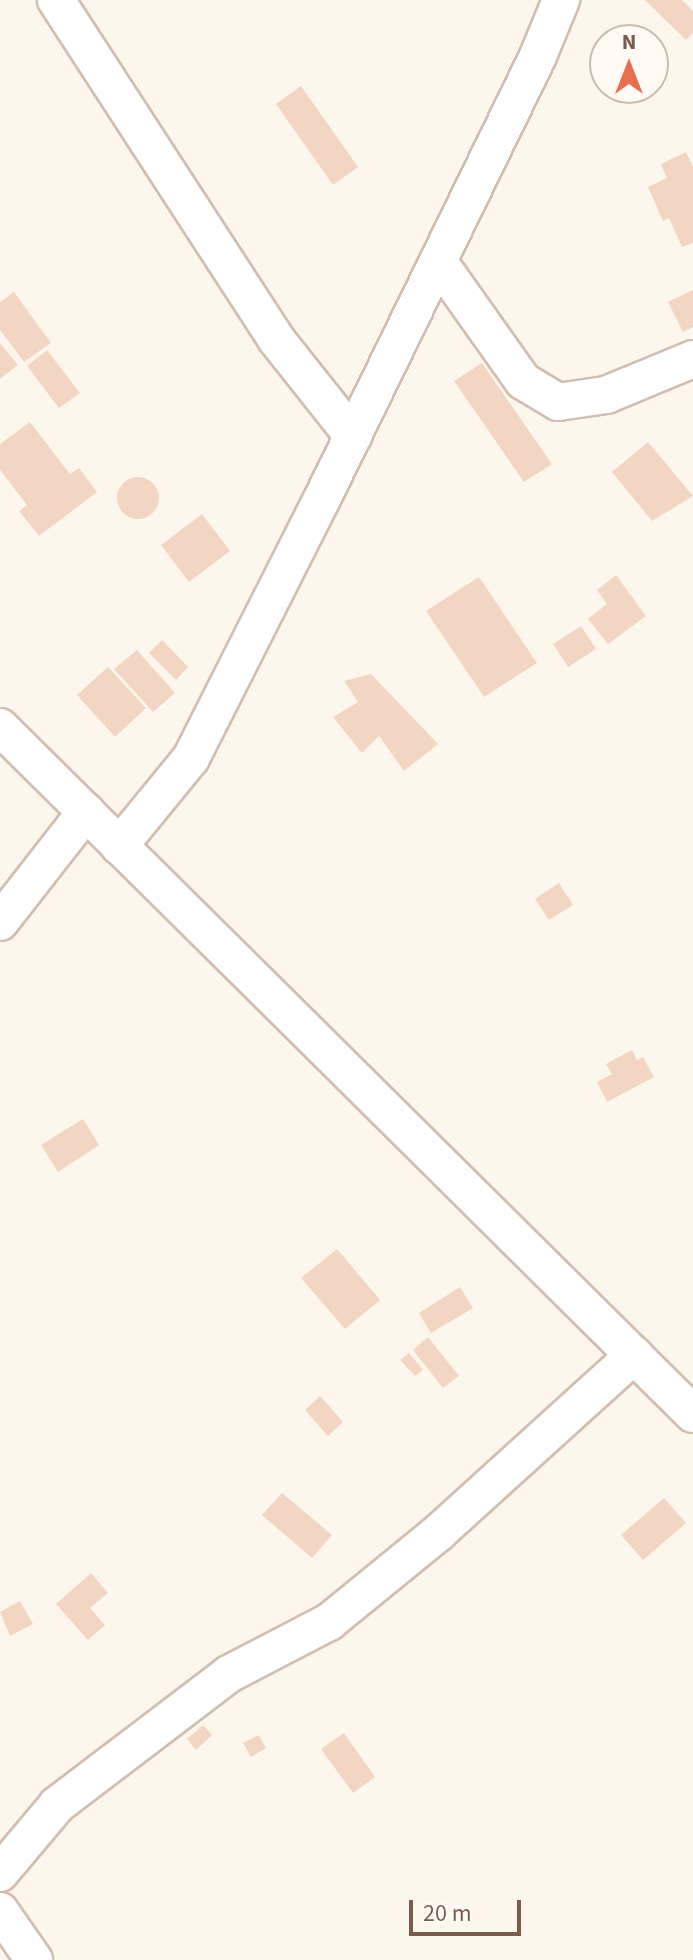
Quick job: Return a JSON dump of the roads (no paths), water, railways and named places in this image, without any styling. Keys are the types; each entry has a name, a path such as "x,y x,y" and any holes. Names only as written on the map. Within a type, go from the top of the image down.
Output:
{"street":[{"path":"56,0 276,339 353,436"},
{"path":"119,846 191,758 353,436 538,56 561,0"},
{"path":"438,261 523,381 558,402 606,395 693,359"},
{"path":"0,727 693,1414"},
{"path":"0,922 86,812"},
{"path":"0,1873 57,1805 229,1674 329,1622 438,1533 634,1355"},
{"path":"0,1911 34,1960"}]}
